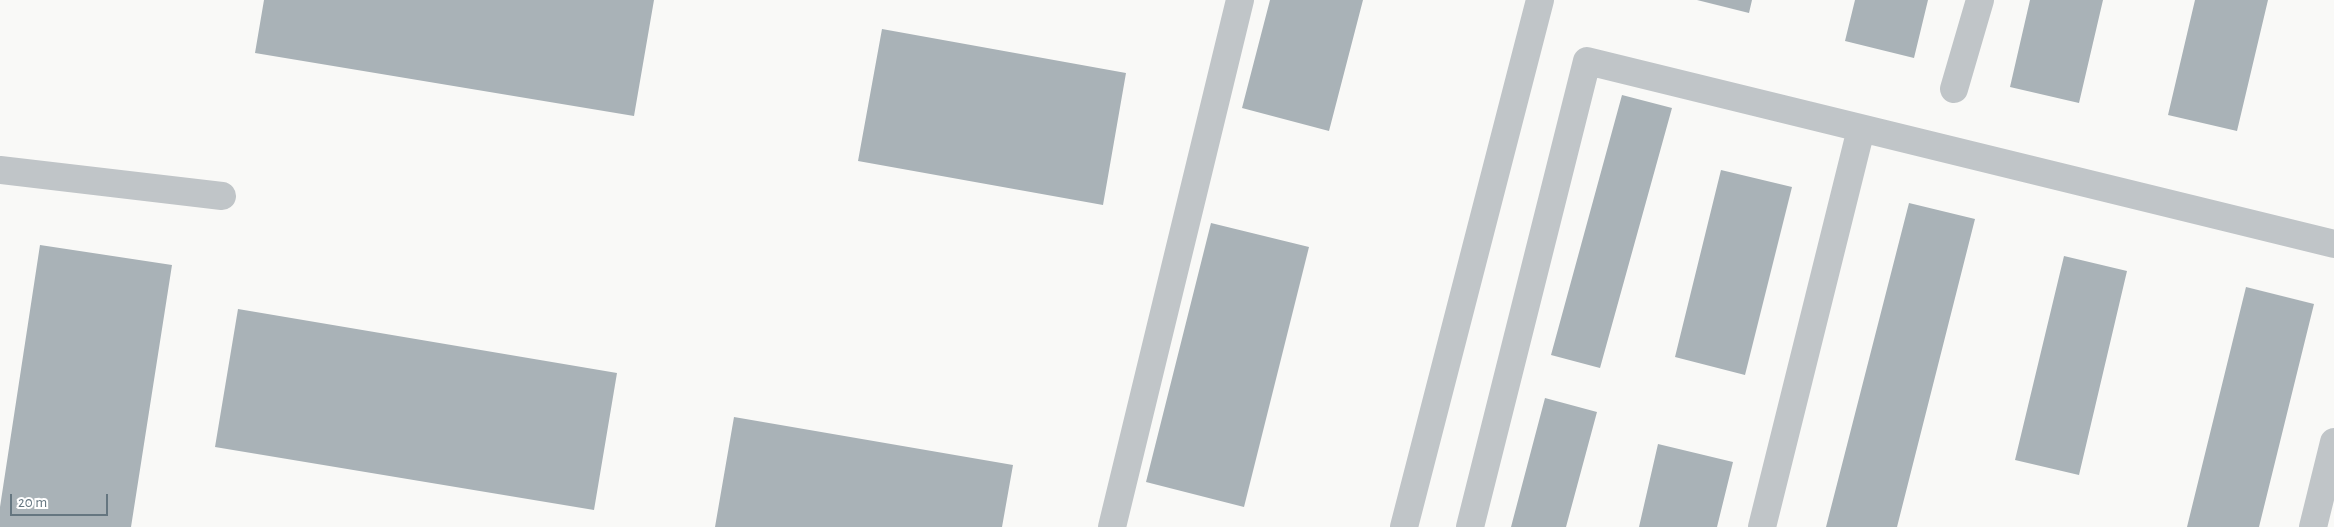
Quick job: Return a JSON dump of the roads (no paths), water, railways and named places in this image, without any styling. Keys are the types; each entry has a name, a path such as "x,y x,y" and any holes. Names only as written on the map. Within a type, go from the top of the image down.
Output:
{"street":[{"path":"1112,527 1240,0"},
{"path":"1404,527 1540,0"},
{"path":"1954,90 1980,0"},
{"path":"1470,527 1587,61 2334,244"},
{"path":"1762,527 1861,129"},
{"path":"0,170 222,196"},
{"path":"2312,527 2334,442"}]}
